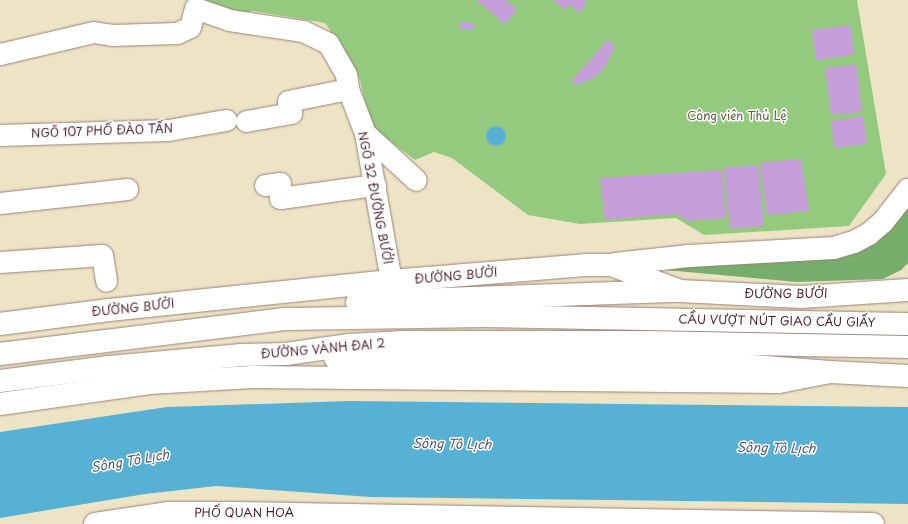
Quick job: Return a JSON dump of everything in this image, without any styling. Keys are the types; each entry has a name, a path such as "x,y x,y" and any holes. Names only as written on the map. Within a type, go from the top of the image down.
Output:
{"main road":[{"path":"611,265 689,256 834,248 854,242 869,234 883,222 908,190"},
{"name":"ĐƯỜNG BƯỞI","path":"0,324 109,310 391,281 611,265 680,291 801,297 908,290"},
{"path":"0,354 287,319 349,303 680,291"},
{"name":"CẦU VƯỢT NÚT GIAO CẦU GIẤY","path":"287,319 477,316 908,324"},
{"name":"ĐƯỜNG VÀNH ĐAI 2","path":"0,380 109,366 241,355 286,354 349,345 404,342 647,342"},
{"name":"CẦU VƯỢT NÚT GIAO CẦU GIẤY","path":"647,342 908,347"},
{"path":"286,354 370,360 715,363 830,372 908,376"},
{"path":"0,404 199,378 312,376 779,382 830,372"},
{"name":"PHỐ QUAN HOA","path":"95,524 169,513 237,518 873,524"}],"lane":[{"name":"NGÕ 32 ĐƯỜNG BƯỞI","path":"0,54 93,32 112,35 177,33 190,27 193,4 229,20 303,31 328,43 346,74 348,89 365,133 391,281"},
{"name":"NGÕ 107 PHỐ ĐÀO TẤN","path":"0,135 168,130 291,112 288,101 348,89"},
{"path":"365,133 416,180"},
{"path":"265,185 280,183 280,198 375,185"},
{"path":"0,203 127,189"},
{"path":"0,262 102,255 106,281"}],"green space":[{"name":"Công viên Thủ Lệ","path":"199,0 857,0 886,174 849,226 704,235 676,218 580,224 528,215 452,158 434,152 415,160 370,126 360,80 345,52 325,23 254,11 232,14"},
{"path":"908,195 908,263 901,270 883,279 796,282 655,269 834,253"}],"water":[{"path":"496,126 503,129 506,136 503,143 496,146 489,143 486,136 489,129"},
{"name":"Sông Tô Lịch","path":"349,401 908,407 908,504 371,497 216,486 145,494 0,518 0,432 167,407"}],"building":[{"path":"476,0 506,0 517,10 505,24"},
{"path":"553,0 584,0 587,3 579,13 569,4 565,10"},
{"path":"460,22 473,23 473,29 460,29"},
{"path":"850,25 854,55 816,60 812,30"},
{"path":"608,40 614,44 614,49 604,69 595,77 577,85 571,81"},
{"path":"856,64 862,112 831,115 825,68"},
{"path":"863,116 867,144 834,148 831,121"},
{"path":"801,159 809,211 767,215 760,163"},
{"path":"758,165 764,226 730,229 724,168"},
{"path":"722,170 726,218 688,221 677,214 605,220 600,178"}]}
